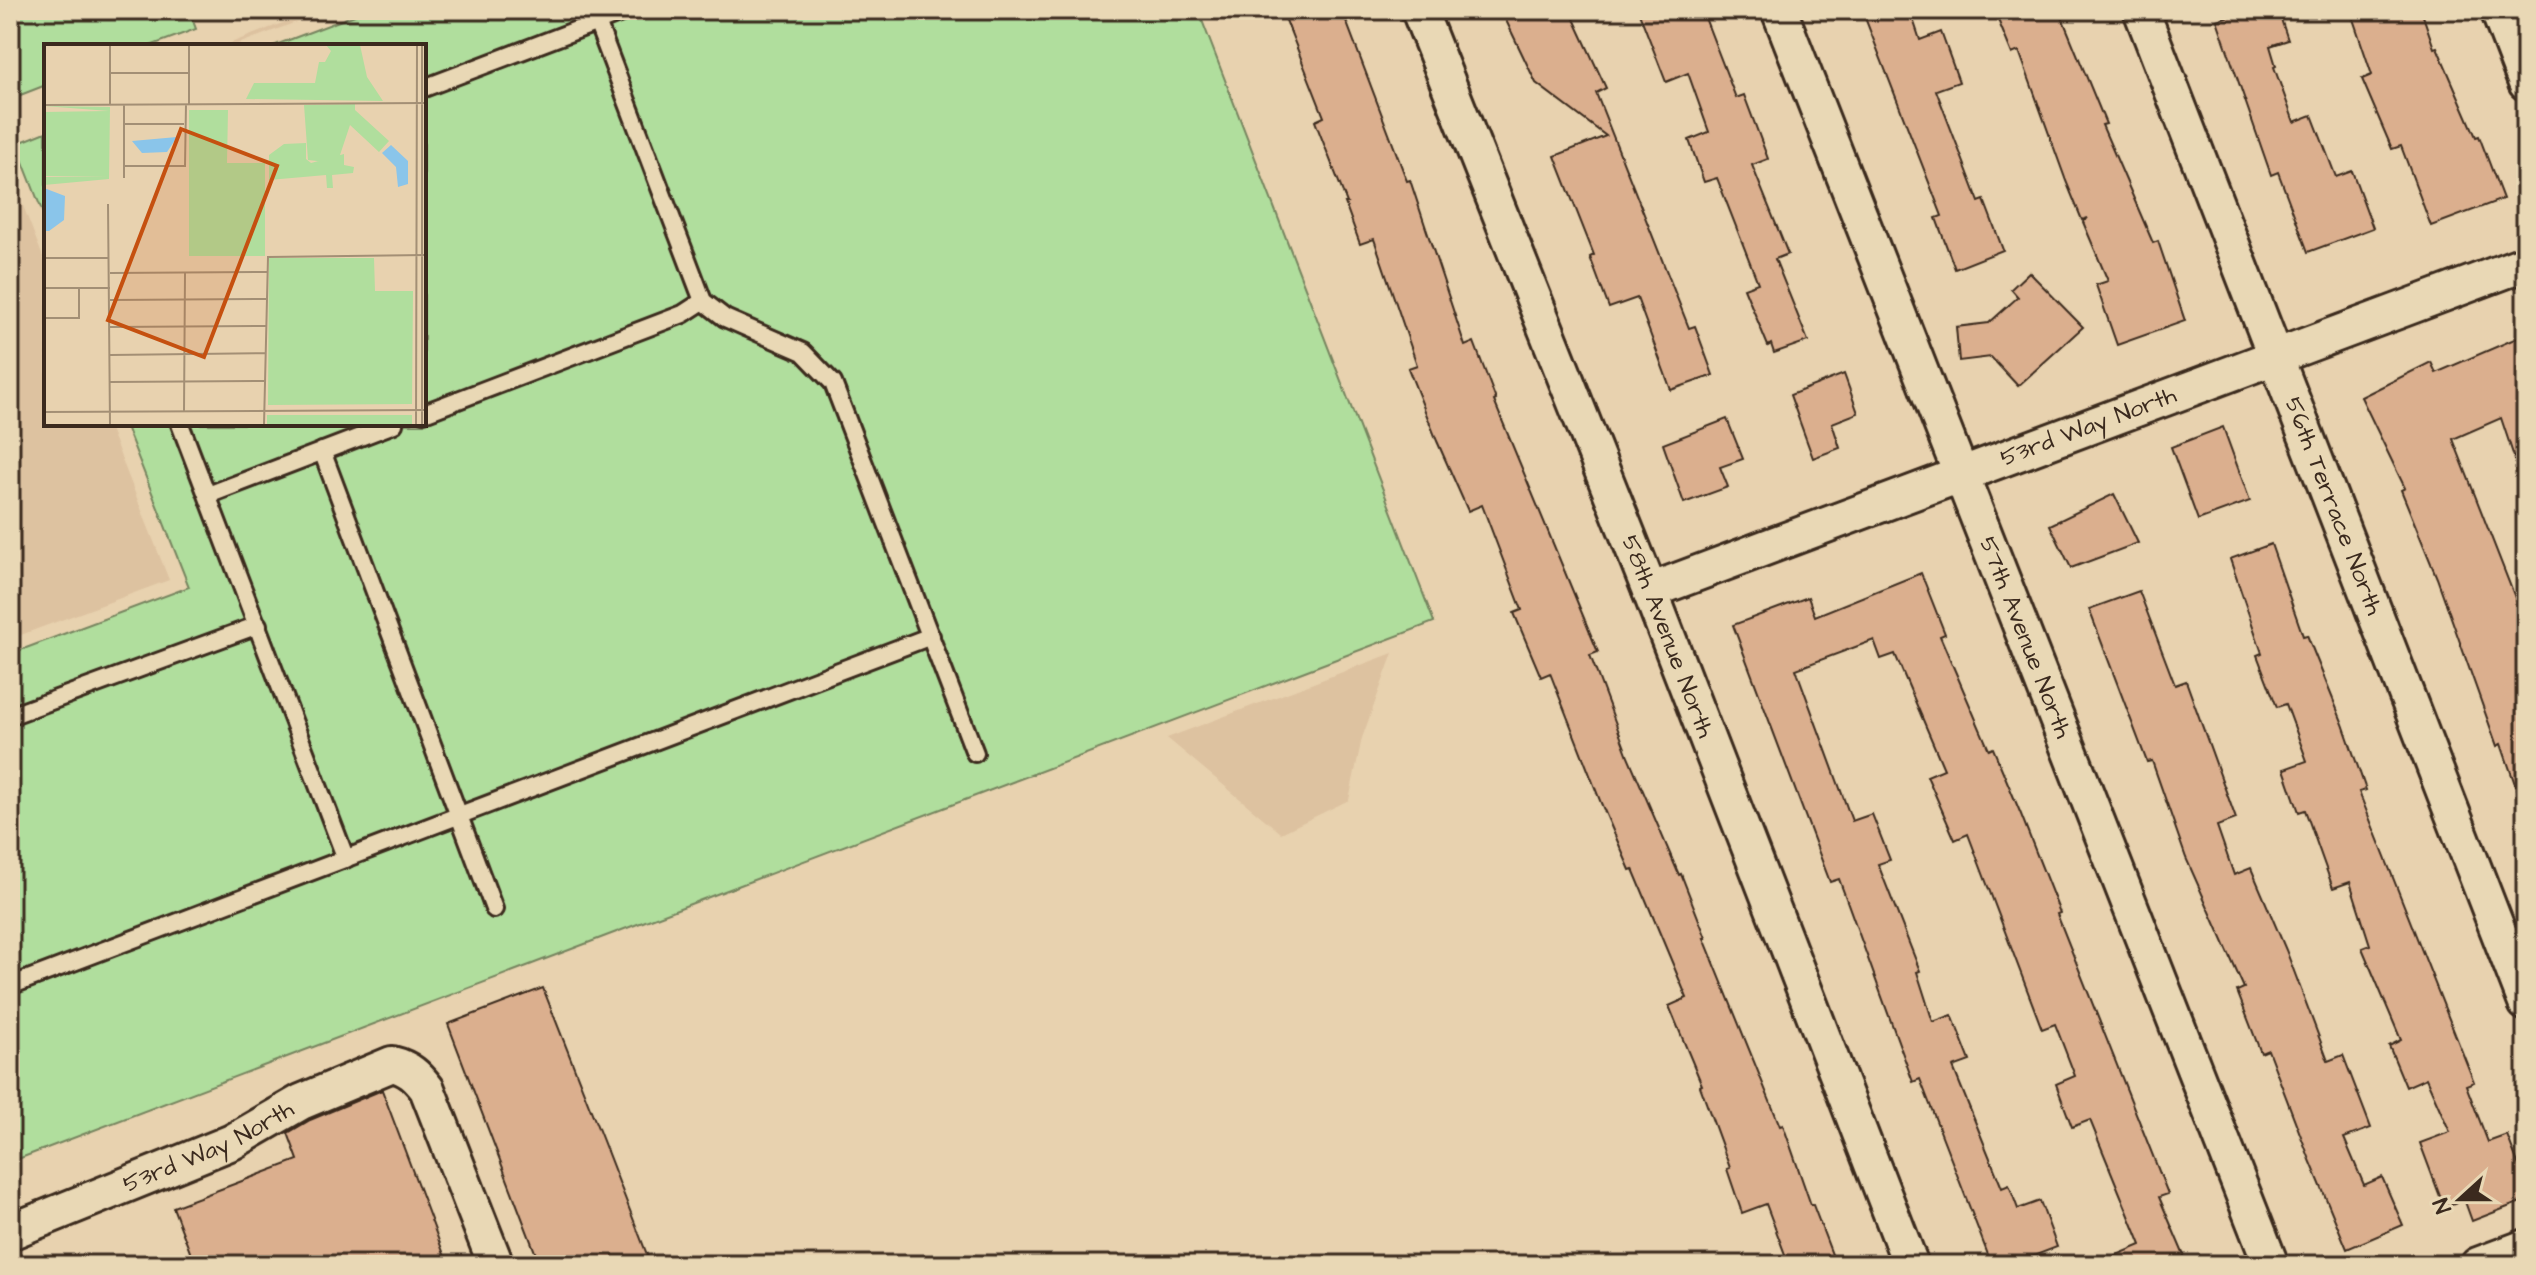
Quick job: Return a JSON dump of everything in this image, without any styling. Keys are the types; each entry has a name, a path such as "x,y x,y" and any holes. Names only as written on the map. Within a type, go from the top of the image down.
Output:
{"street":[{"name":"58th Avenue North","path":"1419,10 1650,591 1911,1265"},
{"name":"57th Avenue North","path":"1779,10 2271,1265"},
{"name":"56th Terrace North","path":"2141,10 2526,1003"},
{"path":"2498,10 2526,83"},
{"name":"53rd Way North","path":"1650,591 2526,263"},
{"name":"53rd Way North","path":"10,1232 232,1142 301,1102 392,1064 404,1067 418,1077 427,1089 496,1265"},
{"path":"2478,1265 2526,1247"}],"lane":[{"path":"426,87 629,10"},
{"path":"597,22 703,301 725,318 803,352 833,383 975,753"},
{"path":"426,412 683,314 703,301"},
{"path":"181,426 346,859"},
{"path":"208,495 389,426"},
{"path":"322,451 494,909"},
{"path":"10,716 258,625"},
{"path":"10,986 931,636"}],"shaded area":[{"path":"316,10 328,10 238,44 228,44"},
{"path":"10,172 44,260 44,426 109,426 169,580 10,639"},
{"path":"1393,653 1362,738 1349,800 1281,833 1167,738"}],"green space":[{"path":"10,10 189,10 196,29 155,44 44,44 44,86 10,99"},
{"path":"368,10 1198,10 1434,622 10,1162 10,654 189,587 126,426 426,426 426,44 278,44"},
{"path":"44,133 44,216 16,144"}],"building":[{"path":"1282,10 1342,10 1407,181 1410,180 1465,346 1474,342 1494,401 1598,652 1590,655 1628,756 1681,874 1836,1265 1789,1265 1766,1204 1742,1213 1702,1085 1669,1006 1687,998 1633,869 1630,870 1601,803 1550,673 1541,677 1514,613 1522,610 1482,505 1468,511 1437,441 1408,368 1417,365 1374,239 1360,244 1315,121 1324,117"},
{"path":"1501,10 1570,10 1606,88 1596,93 1689,328 1695,326 1713,375 1671,390 1637,298 1609,308 1590,257 1594,255 1555,156 1606,136 1536,83"},
{"path":"1638,10 1702,10 1736,98 1744,95 1768,159 1752,165 1788,254 1775,259 1808,341 1774,353 1771,344 1768,346 1744,288 1758,283 1717,178 1704,182 1689,140 1709,132 1688,73 1666,82"},
{"path":"1862,10 1910,10 1920,40 1941,32 1959,82 1936,90 1979,202 1984,200 2003,250 1955,269 1936,218 1942,216"},
{"path":"1994,10 2059,10 2106,124 2102,125 2153,243 2158,241 2185,321 2117,345 2096,285 2108,281 2083,222 2088,218 2082,220 2019,51 2012,54"},
{"path":"2247,10 2278,10 2288,40 2270,46 2274,67 2294,122 2312,115 2336,177 2352,171 2373,228 2308,252 2278,172 2271,175 2217,20"},
{"path":"2350,10 2421,10 2434,48 2437,47 2476,137 2479,136 2503,199 2431,226 2401,146 2392,149 2362,79 2372,75"},
{"path":"2029,272 2083,327 2018,386 1991,357 1959,361 1956,327 1989,323 2018,297 2011,289"},
{"path":"2526,334 2526,478 2521,478 2501,418 2453,439 2526,626 2526,803 2522,804 2501,744 2497,746 2437,578 2401,490 2405,488 2361,397 2431,362 2436,373"},
{"path":"1844,374 1858,413 1832,423 1840,448 1813,458 1790,395"},
{"path":"1727,419 1743,459 1720,467 1728,487 1684,503 1663,444"},
{"path":"2223,427 2250,501 2198,520 2171,447"},
{"path":"2114,494 2138,543 2071,568 2050,525"},
{"path":"2271,544 2303,636 2307,635 2343,724 2366,790 2359,792 2474,1082 2466,1085 2488,1142 2507,1135 2526,1184 2526,1200 2472,1221 2464,1199 2444,1207 2420,1143 2450,1132 2426,1078 2406,1087 2389,1046 2401,1040 2362,948 2370,945 2350,882 2333,888 2305,810 2299,812 2284,769 2307,761 2286,704 2277,707 2257,655 2262,653 2230,559"},
{"path":"1921,573 1945,634 1940,636 1989,750 1993,748 2060,913 2057,914 2168,1194 2159,1197 2188,1265 2093,1265 2141,1245 2090,1120 2072,1127 2056,1084 2075,1076 2055,1024 2042,1029 1968,834 1955,840 1927,776 1944,769 1895,654 1881,659 1874,640 1796,669 1852,821 1872,814 1890,860 1878,864 1920,971 1917,972 1933,1022 1952,1015 1970,1061 1953,1067 2002,1188 2009,1185 2018,1209 2040,1201 2057,1247 2010,1265 1992,1265 1920,1079 1913,1082 1839,879 1830,882 1733,625 1808,597 1815,616"},
{"path":"2139,591 2175,685 2186,681 2236,819 2217,826 2234,875 2251,868 2328,1061 2343,1055 2371,1128 2344,1138 2364,1185 2382,1177 2403,1225 2347,1249 2268,1050 2261,1053 2237,991 2244,988 2186,858 2152,761 2147,762 2089,609"},
{"path":"543,988 651,1265 540,1265 448,1024"},
{"path":"382,1090 448,1265 195,1265 173,1207 298,1160 288,1133 310,1120"}]}
